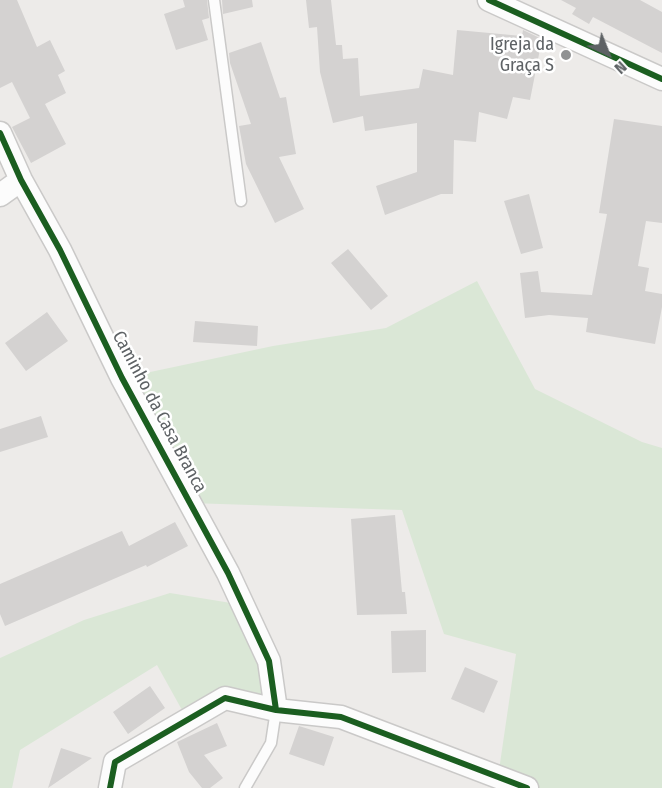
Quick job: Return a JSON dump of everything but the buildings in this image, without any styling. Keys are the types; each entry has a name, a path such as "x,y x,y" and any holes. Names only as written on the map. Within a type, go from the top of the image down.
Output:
{"street":[{"path":"489,0 662,79"},
{"name":"Caminho da Casa Branca","path":"0,133 21,180 60,250 122,378 228,573 268,661 276,710"},
{"path":"0,195 21,180"},
{"path":"110,788 115,762 225,698 276,710 341,717 527,788"}],"lane":[{"path":"214,0 241,201"},
{"path":"245,788 270,743 276,710"}],"green space":[{"path":"477,281 535,389 642,442 662,448 662,788 527,788 498,777 516,654 444,634 402,510 190,503 122,378 273,346 386,328"},
{"path":"170,593 243,605 276,710 225,698 187,719 157,665 20,750 12,788 0,788 0,658 84,620"}],"cycle path":[{"path":"489,0 662,79"},
{"path":"0,133 21,180 60,250 122,378 228,573 269,661 276,710"},
{"path":"110,788 115,762 225,698 276,710 341,717 527,788"}],"place":[{"name":"Igreja da Graça S","path":"566,55"}]}
